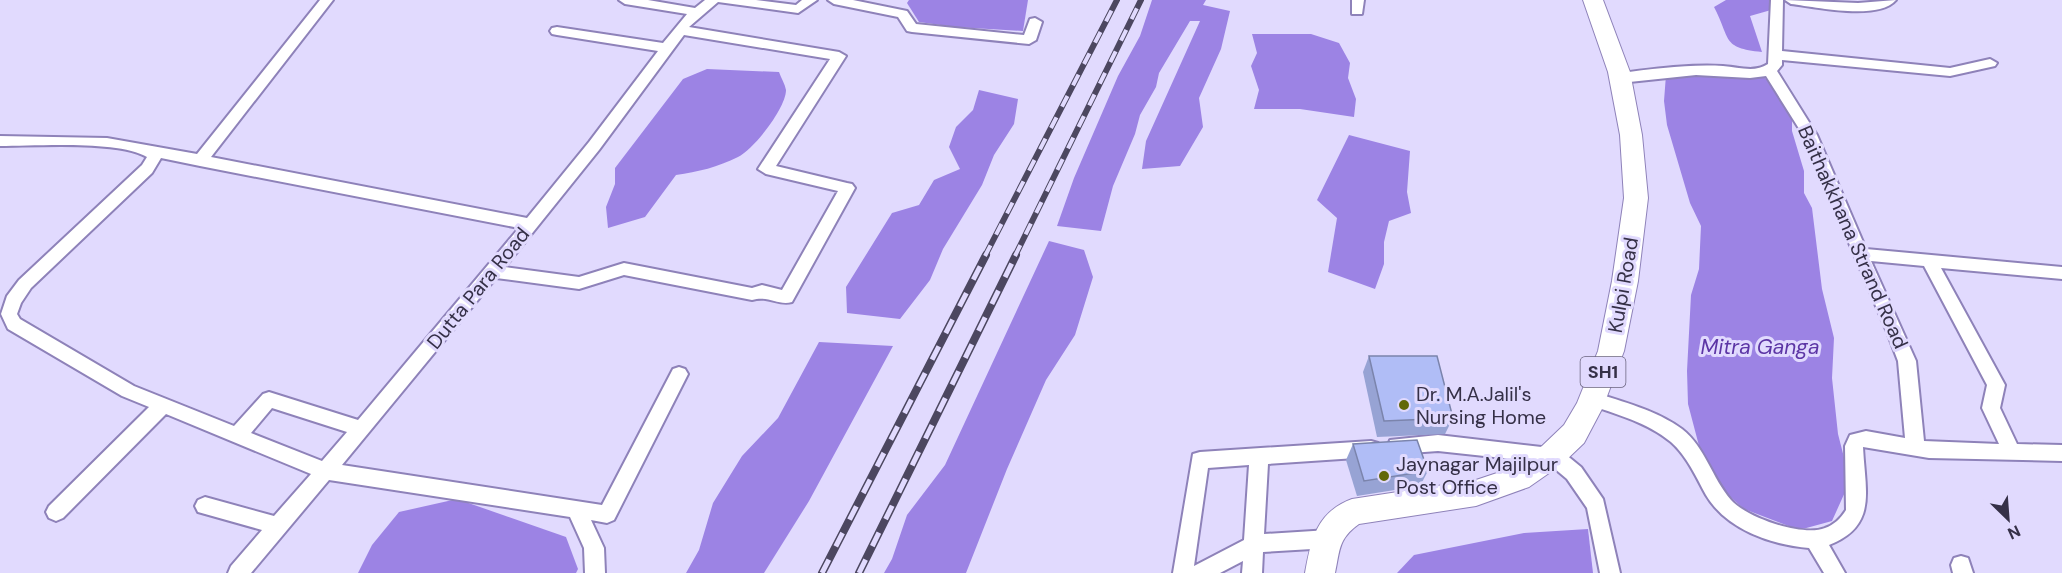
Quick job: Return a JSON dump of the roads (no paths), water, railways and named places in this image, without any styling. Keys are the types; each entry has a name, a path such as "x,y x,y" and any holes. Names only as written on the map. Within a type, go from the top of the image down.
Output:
{"main road":[{"name":"Kulpi Road","path":"1320,573 1335,524 1352,512 1476,493 1519,478 1552,455 1574,434 1593,399 1611,351 1625,281 1636,198 1631,135 1620,78 1593,0"}],"street":[{"path":"200,161 327,0"},
{"path":"625,0 696,12"},
{"name":"Dutta Para Road","path":"238,573 361,429 594,146 680,30 696,12 712,0"},
{"path":"723,0 798,9 811,0"},
{"path":"834,0 902,14 912,28 1029,40 1035,22"},
{"path":"1773,63 1777,0"},
{"path":"1791,0 1864,6 1885,4 1890,0"},
{"path":"491,271 579,283 624,269 752,294 762,291 786,297 846,188 766,169 839,56 680,30"},
{"path":"557,32 666,48"},
{"path":"1620,78 1673,71 1722,70 1756,73 1773,63 1950,72 1990,63"},
{"name":"Baithakkhana Strand Road","path":"1773,63 1810,135 1907,361 1915,448"},
{"path":"0,141 108,143 530,224"},
{"path":"152,151 155,155 147,169 25,284 4,316 128,391 325,471 607,514 679,374"},
{"path":"1860,254 2062,273"},
{"path":"1929,261 1996,385 1990,408 2013,452"},
{"path":"238,435 269,399 361,429"},
{"path":"1593,399 1666,427 1679,437 1725,506 1735,516 1748,523 1815,540 1841,530 1856,512 1854,446 1857,441 1866,439 1915,448 2062,453"},
{"path":"56,512 163,405"},
{"path":"1183,573 1200,460 1438,443 1552,455 1574,473 1596,504 1610,573"},
{"path":"1252,573 1259,457"},
{"path":"205,506 278,526"},
{"path":"577,510 594,548 594,573"},
{"path":"1201,573 1254,544 1329,539"},
{"path":"1815,540 1835,573"}],"water":[{"path":"909,0 1028,0 1023,31 955,27 919,22 907,3"},
{"path":"1152,0 1206,0 1203,5 1230,11 1221,49 1199,98 1203,127 1180,166 1142,169 1146,141 1200,21 1190,21 1159,73 1156,87 1140,115 1135,134 1113,186 1101,231 1057,226 1074,178 1118,76 1140,36"},
{"path":"1726,0 1770,0 1771,10 1750,16 1762,52 1740,48 1729,40 1714,7"},
{"path":"1252,34 1311,34 1339,43 1350,63 1348,78 1356,99 1354,117 1300,109 1254,109 1259,90 1251,66 1257,53"},
{"path":"707,69 779,72 786,90 785,98 768,127 745,153 708,169 676,175 645,217 608,228 606,207 615,184 615,168 683,79"},
{"name":"Mitra Ganga","path":"1741,73 1765,78 1792,109 1792,131 1804,171 1804,193 1812,208 1822,289 1834,338 1832,378 1838,434 1850,481 1832,521 1799,530 1744,509 1714,483 1703,461 1688,404 1687,371 1691,295 1699,269 1701,226 1690,203 1667,125 1664,101 1666,75"},
{"path":"979,90 1018,99 1014,124 994,155 982,185 943,249 930,280 900,319 847,313 846,287 892,213 919,205 934,180 960,169 949,147 956,127 973,110"},
{"path":"1349,135 1410,151 1407,192 1411,213 1389,221 1384,242 1384,264 1375,289 1328,272 1337,218 1317,200"},
{"path":"1049,241 1084,250 1093,277 1075,335 1046,380 1007,469 966,573 884,573 892,559 907,515 945,465"},
{"path":"819,342 893,346 809,501 764,573 686,573 699,550 713,503 742,456 778,418"},
{"path":"457,499 566,537 578,569 576,573 358,573 372,545 399,512"},
{"path":"1588,529 1593,573 1397,573 1414,555 1524,533"}],"railway":[{"path":"985,256 1117,0"},
{"path":"1015,256 1141,0"},
{"path":"822,573 986,255"},
{"path":"859,573 1016,255"}],"place":[{"name":"Dr. M.A.Jalil's Nursing Home","path":"1404,405"},
{"name":"Jaynagar Majilpur Post Office","path":"1384,476"}]}
